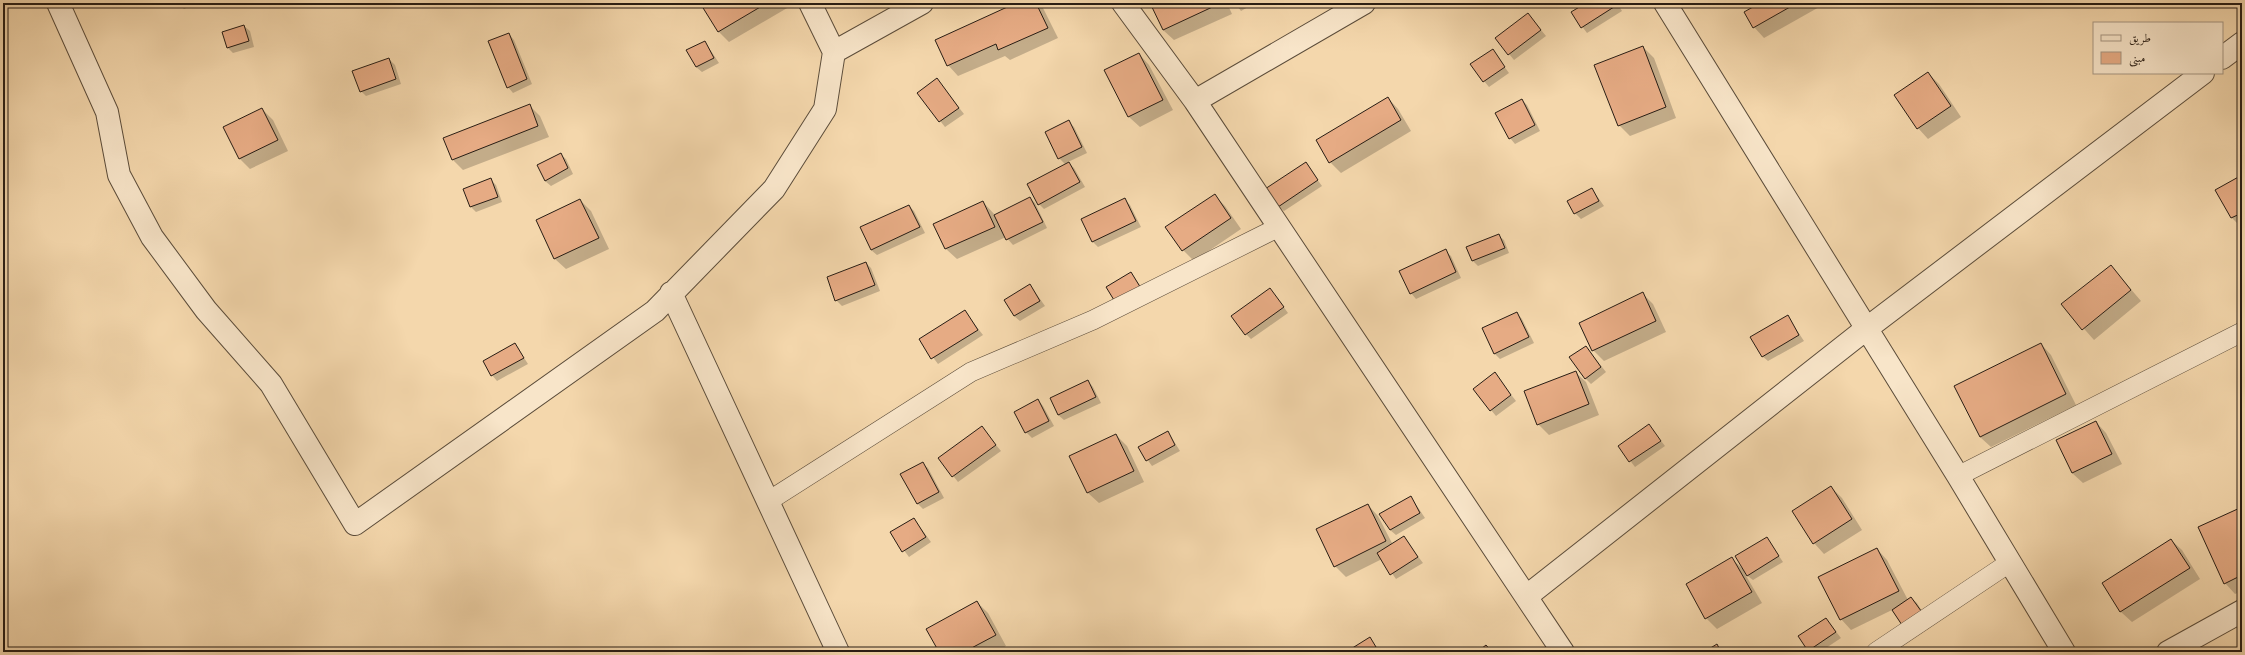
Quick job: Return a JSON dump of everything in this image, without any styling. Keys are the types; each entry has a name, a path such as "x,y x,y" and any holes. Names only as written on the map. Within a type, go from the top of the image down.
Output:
{"street":[{"path":"58,3 107,112 119,175 152,237 206,310 271,384 355,524 654,311 774,189 825,109 834,52 810,3"},
{"path":"834,52 922,3"},
{"path":"1123,3 1195,101 1563,652"},
{"path":"1195,101 1364,3"},
{"path":"1665,3 1958,476 2064,652"},
{"path":"2223,57 2242,43"},
{"path":"1526,596 1866,329 2202,74"},
{"path":"672,294 767,502 838,652"},
{"path":"2168,652 2242,611"}],"lane":[{"path":"767,502 971,372 1093,320 1279,227"},
{"path":"1958,476 2242,332"},
{"path":"1876,652 2009,563"}],"building":[{"path":"700,3 767,3 718,32"},
{"path":"1016,3 1036,3 1048,28 998,50 996,44 947,66 935,40"},
{"path":"1150,3 1221,3 1163,30"},
{"path":"1586,3 1616,3 1617,5 1581,28 1571,12"},
{"path":"1760,3 1797,3 1753,28 1744,12"},
{"path":"1528,13 1541,30 1508,55 1495,38"},
{"path":"244,25 249,41 227,48 222,32"},
{"path":"509,33 527,79 507,88 488,41"},
{"path":"705,41 714,58 696,67 686,50"},
{"path":"1643,46 1666,107 1618,126 1594,65"},
{"path":"1493,49 1505,67 1483,82 1470,64"},
{"path":"1139,53 1163,100 1128,117 1104,70"},
{"path":"389,58 396,79 360,92 352,71"},
{"path":"1928,72 1951,106 1917,129 1894,95"},
{"path":"937,78 959,108 939,122 917,93"},
{"path":"1388,97 1401,120 1329,163 1316,140"},
{"path":"1522,99 1535,125 1509,139 1495,113"},
{"path":"530,104 538,126 452,160 443,138"},
{"path":"262,108 278,140 239,159 223,127"},
{"path":"1069,120 1082,147 1058,159 1045,132"},
{"path":"561,153 568,168 545,181 537,165"},
{"path":"1069,162 1080,182 1038,205 1027,184"},
{"path":"1306,162 1318,180 1278,207 1265,189"},
{"path":"2242,175 2242,213 2231,218 2215,190"},
{"path":"491,178 498,197 470,207 463,189"},
{"path":"1592,188 1599,201 1574,214 1567,201"},
{"path":"1215,194 1231,218 1182,251 1165,227"},
{"path":"1030,197 1043,222 1006,240 994,215"},
{"path":"1125,198 1136,221 1092,242 1081,219"},
{"path":"580,199 599,238 554,259 536,220"},
{"path":"983,201 995,227 945,249 933,224"},
{"path":"909,205 920,227 871,250 860,227"},
{"path":"1499,234 1505,248 1472,261 1466,247"},
{"path":"1446,249 1456,272 1410,294 1399,271"},
{"path":"866,262 875,285 835,301 827,277"},
{"path":"2111,265 2131,290 2082,330 2061,304"},
{"path":"1131,272 1142,290 1117,305 1106,287"},
{"path":"1030,284 1040,301 1014,316 1004,300"},
{"path":"1270,288 1284,307 1245,335 1231,316"},
{"path":"1643,292 1656,321 1592,351 1579,323"},
{"path":"965,310 978,330 931,359 919,339"},
{"path":"1517,312 1529,337 1494,354 1482,328"},
{"path":"1788,315 1799,335 1762,357 1750,337"},
{"path":"515,343 524,358 491,376 483,361"},
{"path":"2041,343 2066,394 1980,437 1954,386"},
{"path":"1586,346 1601,367 1585,379 1569,357"},
{"path":"1576,371 1589,404 1537,425 1524,391"},
{"path":"1495,372 1511,395 1490,411 1473,389"},
{"path":"1088,380 1096,397 1058,415 1050,398"},
{"path":"1038,399 1049,421 1025,433 1014,412"},
{"path":"2096,421 2112,454 2072,473 2056,440"},
{"path":"1649,424 1661,441 1629,462 1618,446"},
{"path":"982,426 996,445 952,477 938,458"},
{"path":"1168,431 1175,445 1146,461 1138,447"},
{"path":"1116,434 1134,471 1087,493 1069,456"},
{"path":"923,462 939,492 917,504 900,474"},
{"path":"1831,486 1852,519 1813,544 1792,511"},
{"path":"1411,496 1420,513 1390,530 1379,514"},
{"path":"1368,504 1386,541 1334,567 1316,529"},
{"path":"2242,507 2242,575 2224,584 2198,527"},
{"path":"914,518 926,537 902,552 890,532"},
{"path":"1404,536 1418,557 1390,575 1377,553"},
{"path":"1767,537 1779,556 1747,576 1735,556"},
{"path":"2171,539 2190,568 2120,612 2102,583"},
{"path":"1877,548 1899,591 1840,620 1818,577"},
{"path":"1732,557 1752,592 1705,619 1686,584"},
{"path":"1911,597 1924,615 1904,628 1892,610"},
{"path":"977,601 996,635 964,652 939,652 926,629"},
{"path":"1826,618 1836,632 1808,651 1798,636"},
{"path":"1370,637 1379,652 1346,652"},
{"path":"1717,644 1721,652 1704,652"},
{"path":"1486,645 1492,652 1477,652"}]}
